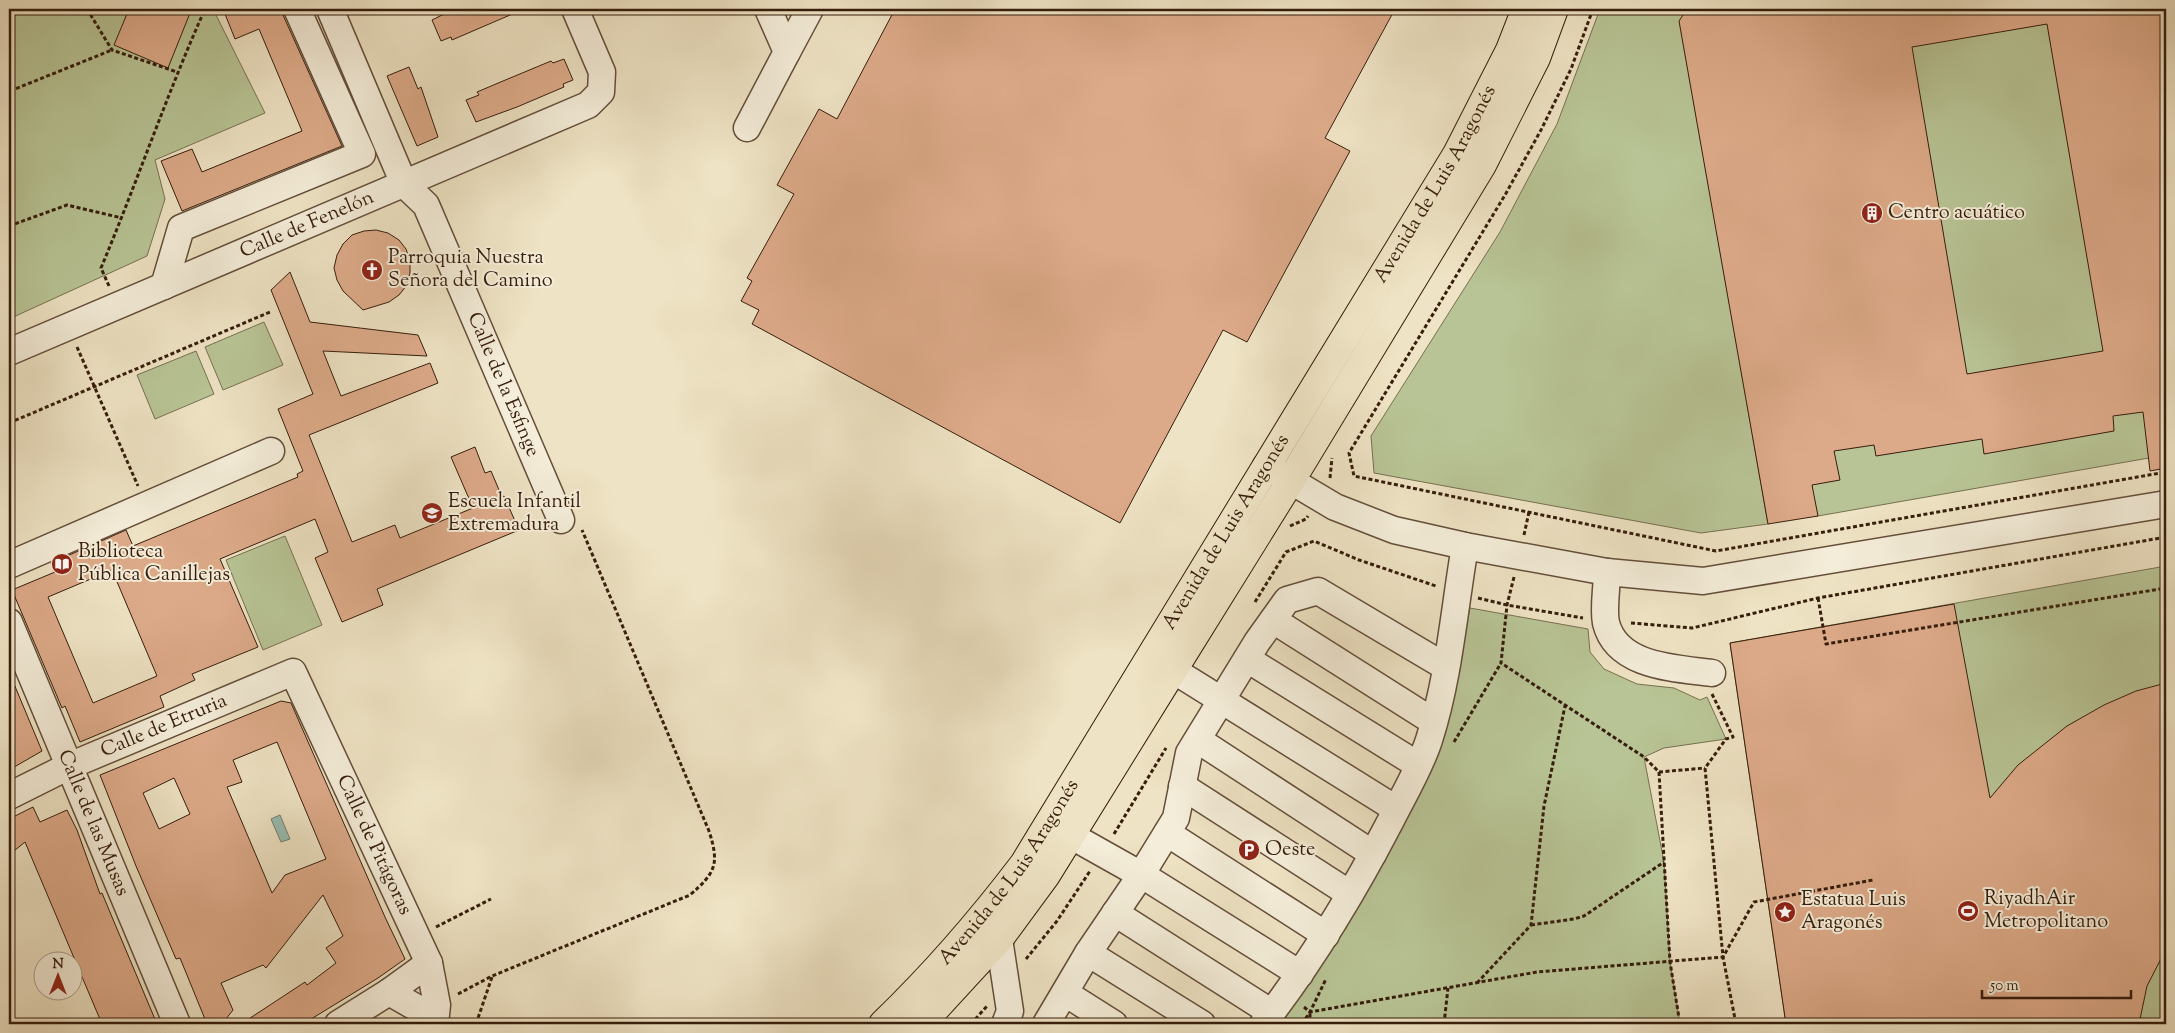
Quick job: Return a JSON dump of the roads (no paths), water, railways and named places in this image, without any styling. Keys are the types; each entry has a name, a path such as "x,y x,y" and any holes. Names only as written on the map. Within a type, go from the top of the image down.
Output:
{"main road":[{"name":"Avenida de Luis Aragonés","path":"883,1024 915,993 978,924 1024,864 1457,154 1510,50 1526,9"},
{"name":"Avenida de Luis Aragonés","path":"921,1024 999,938 1046,875 1291,480 1482,165 1536,58 1554,9"}],"street":[{"path":"164,286 182,228 362,154 297,9"},
{"name":"Calle de la Esfinge","path":"330,9 404,184 426,205 561,520"},
{"name":"Calle de Fenelón","path":"9,352 588,105 601,92 602,72 575,9"},
{"path":"768,9 787,52"},
{"path":"747,128 810,9"},
{"path":"9,565 271,451"},
{"path":"1266,466 1335,507 1394,530 1466,546 1607,572 1703,581 2166,504"},
{"path":"1115,913 1267,1019 1326,935 1350,894 1373,854 1428,742 1446,667 1466,546"},
{"path":"1607,572 1606,622 1612,638 1621,650 1712,682"},
{"path":"1046,1024 1088,953 1141,875 1176,818 1187,758 1247,659 1262,614 1287,600 1318,591 1446,667"},
{"path":"1262,614 1434,722"},
{"name":"Calle de las Musas","path":"9,622 177,1024"},
{"path":"1247,659 1418,765"},
{"path":"1173,670 1396,809"},
{"name":"Calle de Etruria","path":"9,796 69,766 293,672"},
{"name":"Calle de Pitágoras","path":"293,672 429,963 434,1018"},
{"path":"1198,740 1373,854"},
{"path":"1182,786 1350,894"},
{"path":"1167,833 1326,935"},
{"path":"1070,835 1103,852 1300,974"},
{"path":"999,938 1010,1011 1005,1024"},
{"path":"1088,953 1202,1024"},
{"path":"338,1024 390,992 429,963"},
{"path":"390,992 434,1018"},
{"path":"1065,993 1114,1024"}],"water":[{"path":"280,815 290,839 281,842 271,819"}],"place":[{"name":"Centro acuático","path":"1872,213"},
{"name":"Parroquia Nuestra Señora del Camino","path":"372,270"},
{"name":"Escuela Infantil Extremadura","path":"432,513"},
{"name":"Biblioteca Pública Canillejas","path":"62,564"},
{"name":"Oeste","path":"1249,850"},
{"name":"RiyadhAir Metropolitano","path":"1968,911"},
{"name":"Estatua Luis Aragonés","path":"1785,912"}]}
